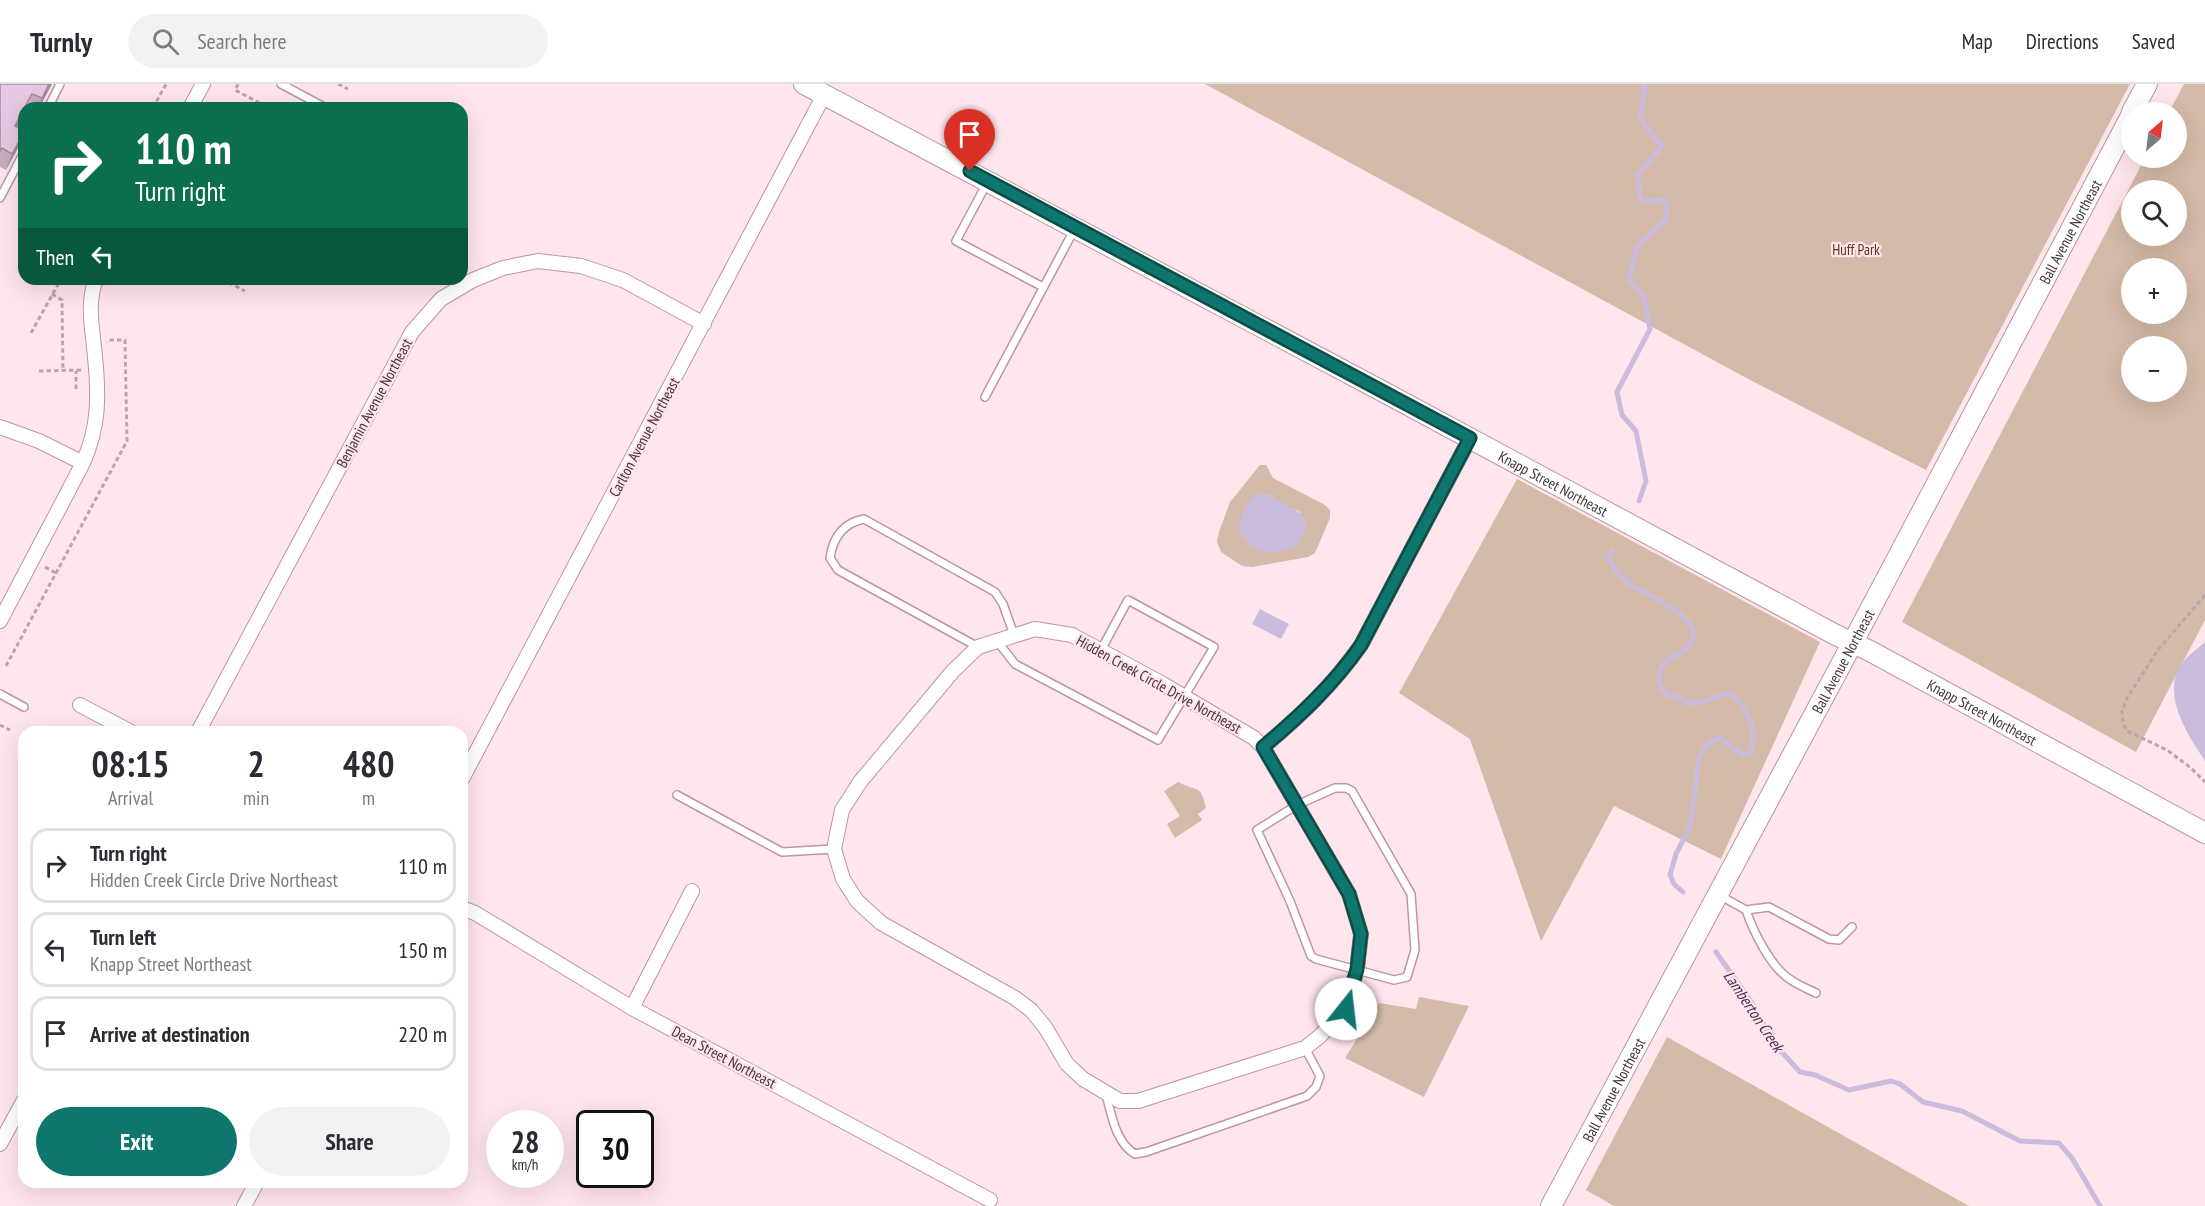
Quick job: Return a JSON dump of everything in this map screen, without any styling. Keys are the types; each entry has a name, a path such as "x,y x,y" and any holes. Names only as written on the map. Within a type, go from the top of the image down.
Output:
{"main road":[{"name":"Knapp Street Northeast","path":"804,84 1076,227 2205,833"},
{"name":"Ball Avenue Northeast","path":"2138,102 2147,84"},
{"name":"Ball Avenue Northeast","path":"1551,1206 2121,134"}],"street":[{"path":"193,102 203,84"},
{"name":"Carlton Avenue Northeast","path":"468,768 824,95"},
{"name":"Benjamin Avenue Northeast","path":"468,283 503,268 538,261 581,266 623,280 704,324"},
{"path":"0,621 83,463 95,433 97,415 95,358 90,317 94,285"},
{"name":"Benjamin Avenue Northeast","path":"201,726 412,332 441,299 465,285"},
{"path":"0,427 39,441 83,463"},
{"path":"1263,747 1302,715 1344,669 1361,645 1470,438"},
{"name":"Hidden Creek Circle Drive Northeast","path":"1035,629 1072,635 1101,650 1254,738 1263,747 1349,894 1361,934 1357,969 1346,1009 1305,1048 1138,1101 1120,1101 1083,1079 1067,1064 1045,1027 1031,1010 1015,998 881,923 857,901 843,879 834,849 842,810 860,782 954,671 978,647 1035,629"},
{"path":"80,705 120,726"},
{"path":"632,1008 692,891"},
{"name":"Dean Street Northeast","path":"468,910 632,1008 990,1200"},
{"path":"0,1144 18,1111"},
{"path":"244,1206 254,1188"}],"lane":[{"path":"51,102 60,84"},
{"path":"281,84 315,102"},
{"path":"0,197 18,163"},
{"path":"989,181 956,241 1043,287"},
{"path":"985,397 1076,227"},
{"path":"978,647 838,570 830,558 836,537 844,527 853,521 864,519 995,592 1003,604 1014,636"},
{"path":"997,641 1015,664 1158,740 1214,646 1128,600 1101,650"},
{"path":"0,694 24,707"},
{"path":"1335,788 1346,788 1352,791 1411,894 1415,950 1407,977 1394,980 1311,956 1290,901 1257,830 1297,805 1335,788"},
{"path":"677,795 782,852 834,849"},
{"path":"1718,895 1746,910 1769,907 1829,939 1839,940 1852,927"},
{"path":"1746,910 1752,930 1771,959 1789,980 1816,993"},
{"path":"1106,1094 1119,1138 1128,1150 1135,1154 1146,1152 1307,1096 1316,1087 1320,1076 1305,1048"}],"path":[{"path":"156,102 166,84"},
{"path":"238,84 234,90 257,102"},
{"path":"338,84 348,89"},
{"path":"31,333 57,285"},
{"path":"234,285 245,291"},
{"path":"52,294 62,300 63,371"},
{"path":"6,666 127,441 125,340"},
{"path":"76,371 76,389"},
{"path":"2205,595 2158,650 2127,698 2122,711 2123,723 2127,731 2167,750 2205,782"},
{"path":"0,725 10,730"}],"green space":[{"name":"Huff Park","path":"1205,84 2130,84 1926,470 1750,380"},
{"path":"2184,84 2205,84 2205,620 2136,752 1902,622 2121,204 2121,246 2187,246 2187,180 2133,180 2140,168 2187,168 2187,102 2174,102"},
{"path":"1260,465 1266,465 1273,478 1325,505 1330,510 1330,518 1315,553 1308,557 1252,567 1242,566 1221,552 1217,542 1230,502","holes":["1269,494 1282,504 1301,512 1249,545"]},
{"path":"1517,479 1820,642 1721,859 1614,806 1541,941 1470,739 1399,693"},
{"path":"1178,782 1198,790 1206,808 1198,814 1202,820 1175,838 1167,824 1180,816 1164,791"},
{"path":"1419,997 1469,1006 1424,1097 1345,1058 1379,1003 1416,1009"},
{"path":"1667,1037 1969,1206 1614,1206 1586,1190"}],"shaded area":[{"path":"1269,494 1294,509 1304,519 1303,535 1296,547 1277,552 1262,552 1250,545 1238,530 1245,506 1254,495"},
{"path":"1260,609 1289,624 1281,639 1252,624"},
{"path":"2205,642 2205,761 2179,714 2174,689 2181,665"}],"building":[{"path":"0,84 49,84 42,98 32,94 27,102 18,102 18,120 15,126 18,128 18,143 12,154 2,148 0,151"}],"waterway":[{"name":"Lamberton Creek","path":"1639,501 1646,481 1636,431 1622,415 1617,392 1650,329 1644,297 1629,279 1637,246 1667,219 1666,200 1641,201 1637,175 1662,147 1640,118 1644,84"},
{"name":"Lamberton Creek","path":"1612,551 1609,560 1623,579 1675,610 1690,625 1693,633 1691,643 1663,664 1659,673 1660,683 1665,692 1686,702 1696,703 1720,695 1734,696 1741,704 1752,728 1753,740 1749,754 1743,755 1717,738 1706,746 1699,758 1690,827 1676,854 1670,875 1674,884 1683,892"},
{"name":"Lamberton Creek","path":"1716,952 1750,1000 1777,1047 1800,1072 1815,1075 1849,1090 1891,1081 1900,1084 1923,1102 1962,1111 2020,1141 2059,1143 2072,1158 2100,1206"}],"route":[{"path":"970,171 1470,438 1361,645 1344,669 1302,715 1263,747 1349,894 1361,934 1357,969 1346,1009"}]}
